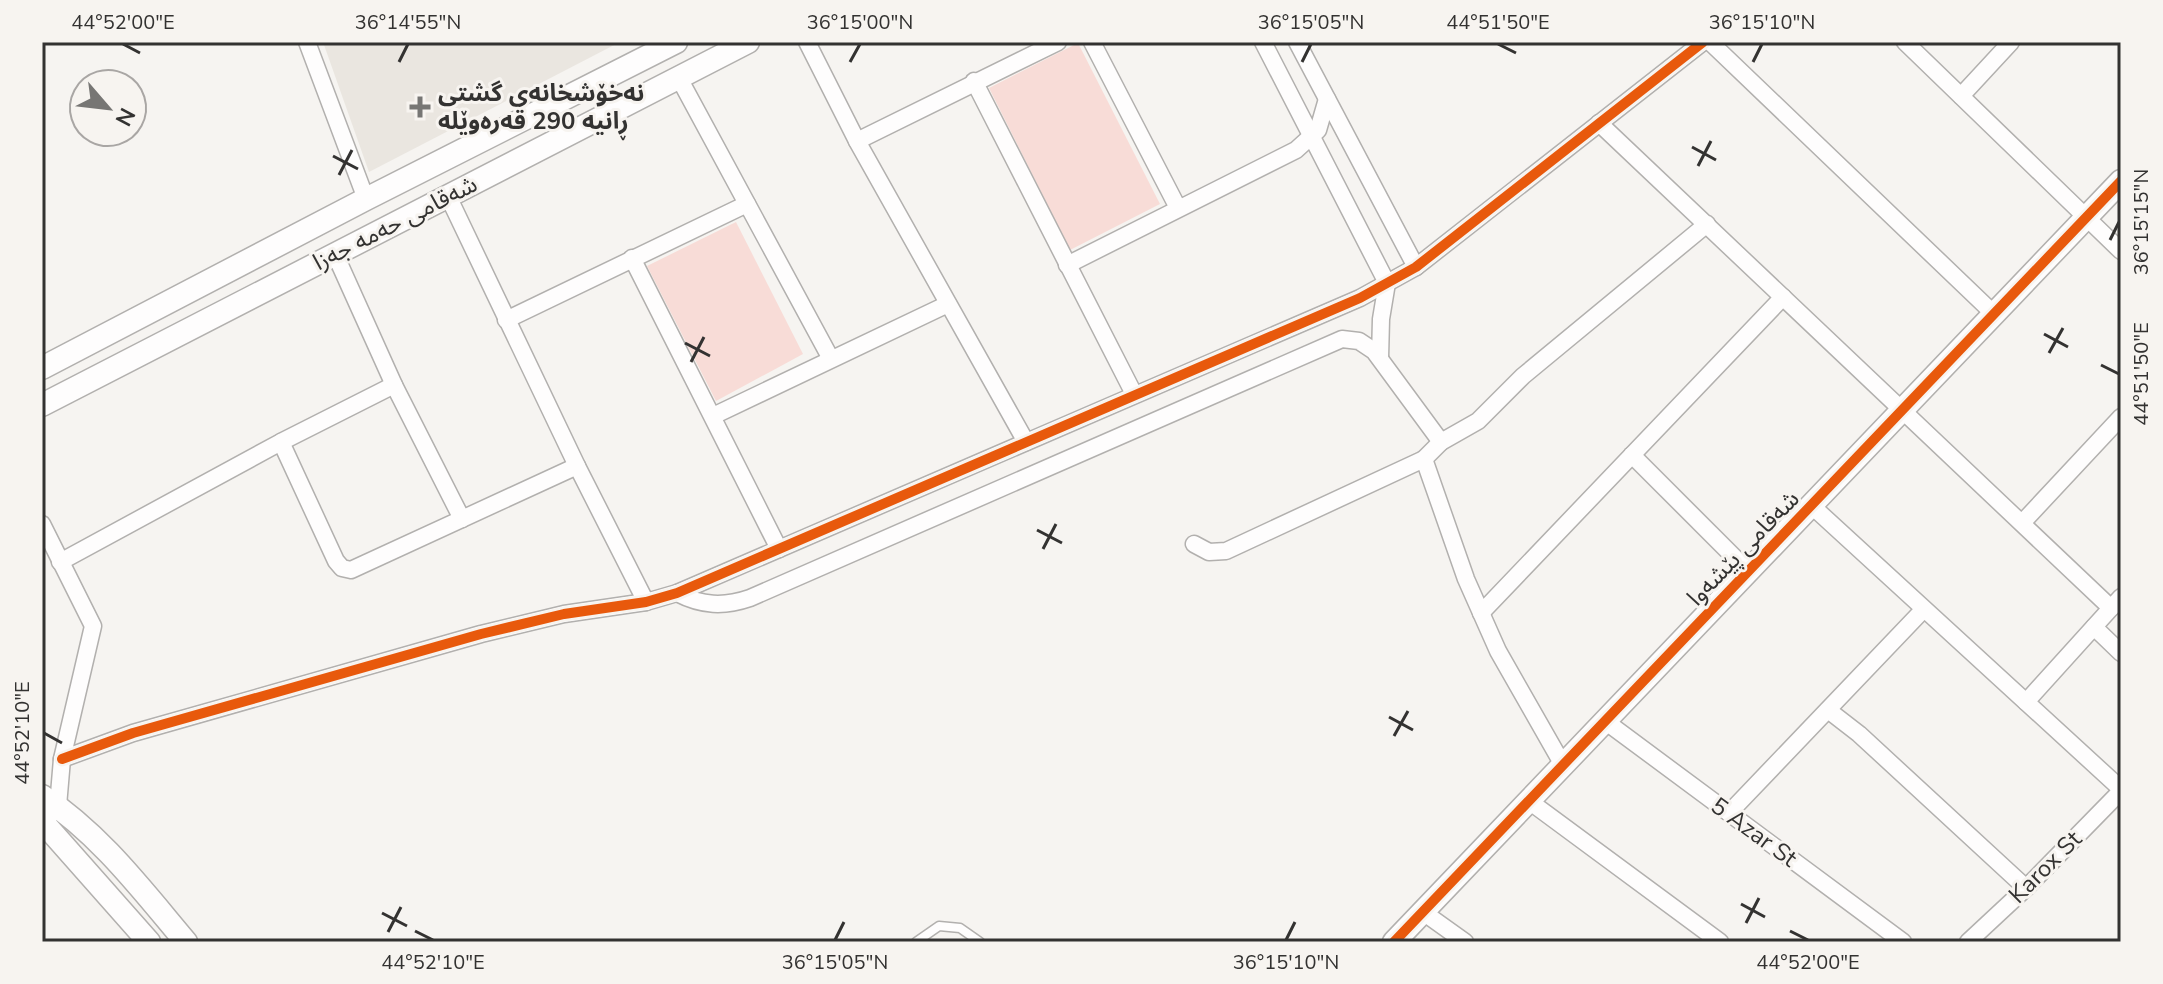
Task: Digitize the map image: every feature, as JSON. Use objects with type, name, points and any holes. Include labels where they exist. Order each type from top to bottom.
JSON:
[{"type":"street","points":[[307,42],[366,199]]},
{"type":"street","name":"شەقامی حەمە جەزا","points":[[42,368],[676,42]]},
{"type":"street","name":"شەقامی حەمە جەزا","points":[[42,405],[748,42]]},
{"type":"street","points":[[807,42],[857,141],[1026,442]]},
{"type":"street","points":[[857,141],[1058,42]]},
{"type":"street","points":[[1092,42],[1178,208]]},
{"type":"street","points":[[1263,42],[1387,283],[1381,319],[1380,358]]},
{"type":"street","points":[[1297,42],[1416,267]]},
{"type":"street","points":[[62,759],[133,733],[481,634],[564,614],[646,602],[677,593],[1360,298],[1416,267],[1703,42]]},
{"type":"street","points":[[1710,42],[1994,314]]},
{"type":"street","points":[[1905,42],[2121,251]]},
{"type":"street","points":[[1961,96],[2011,42]]},
{"type":"street","points":[[679,78],[831,359]]},
{"type":"street","points":[[974,81],[1134,394]]},
{"type":"street","points":[[1067,265],[1296,150],[1312,138],[1323,120],[1327,99]]},
{"type":"street","points":[[522,120],[537,150]]},
{"type":"street","points":[[1599,123],[1901,411],[2022,523],[2116,603],[2026,702]]},
{"type":"street","points":[[461,151],[475,182]]},
{"type":"street","name":"شەقامی پێشەوا","points":[[1394,942],[2121,181]]},
{"type":"street","points":[[448,196],[577,466],[646,602]]},
{"type":"street","points":[[506,320],[747,204]]},
{"type":"street","points":[[1194,544],[1209,552],[1226,551],[1424,459],[1441,442],[1478,421],[1523,376],[1707,224]]},
{"type":"street","points":[[335,254],[394,385],[462,519]]},
{"type":"street","points":[[632,258],[779,549]]},
{"type":"street","points":[[1481,613],[1783,297]]},
{"type":"street","points":[[713,416],[948,304]]},
{"type":"street","points":[[677,593],[695,602],[716,605],[750,598],[1334,340],[1359,341],[1367,345],[1380,358],[1441,442]]},
{"type":"street","points":[[60,562],[281,442],[394,385]]},
{"type":"street","points":[[2022,523],[2115,435],[2121,417]]},
{"type":"street","points":[[281,442],[336,561],[346,570],[356,569],[577,466]]},
{"type":"street","points":[[1632,455],[1748,571]]},
{"type":"street","points":[[1424,459],[1466,579],[1498,651],[1563,765]]},
{"type":"street","points":[[1811,505],[2121,790]]},
{"type":"street","points":[[42,524],[93,626],[46,816]]},
{"type":"street","points":[[1729,813],[1923,610]]},
{"type":"street","points":[[2094,627],[2121,653]]},
{"type":"street","points":[[1828,710],[1859,734],[2026,888]]},
{"type":"street","name":"5 Azar St","points":[[1605,721],[1903,942]]},
{"type":"street","name":"Karox St","points":[[1968,942],[2026,888],[2121,790]]},
{"type":"street","points":[[1529,801],[1720,942]]},
{"type":"street","points":[[46,816],[149,942]]},
{"type":"street","points":[[46,816],[104,847],[186,942]]},
{"type":"street","points":[[1423,912],[1465,942]]},
{"type":"lane","points":[[916,942],[939,926],[960,928],[980,942]]},
{"type":"shaded area","name":"نەخۆشخانەی گشتی ڕانیە 290 قەرەوێلە","points":[[323,42],[620,42],[369,172]]},
{"type":"shaded area","points":[[1078,43],[1160,204],[1070,250],[989,88]]},
{"type":"shaded area","points":[[736,222],[803,354],[716,401],[647,266]]},
{"type":"cycle path","points":[[62,759],[133,733],[481,634],[564,614],[646,602],[677,593],[1360,298],[1416,267],[1703,42]]},
{"type":"cycle path","points":[[1394,942],[2121,181]]},
{"type":"place","name":"نەخۆشخانەی گشتی ڕانیە 290 قەرەوێلە","points":[[420,107]]}]
